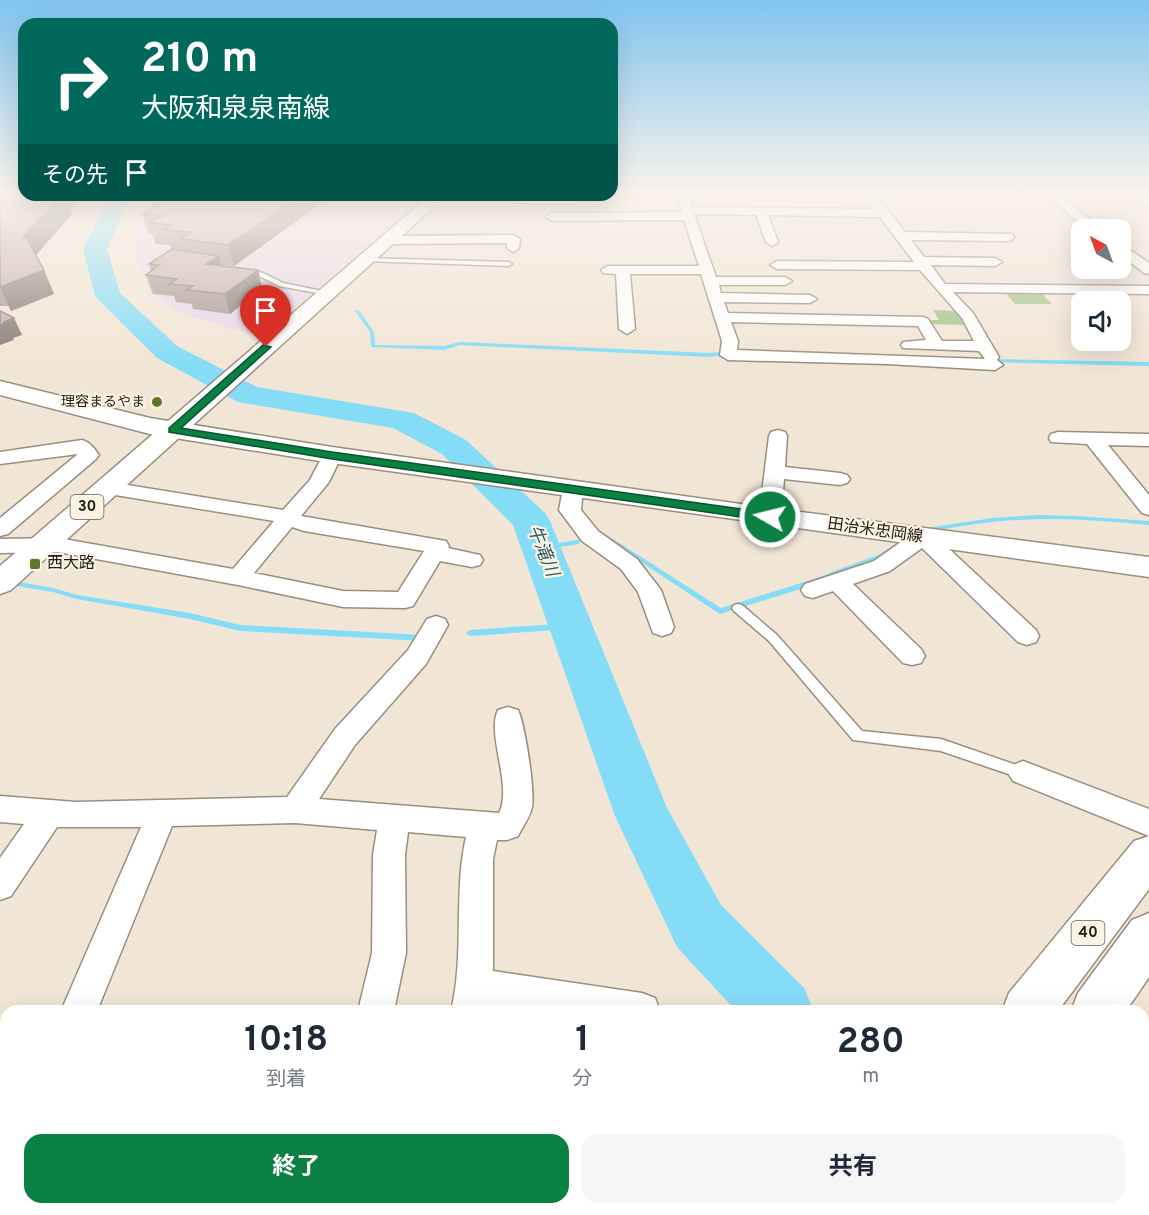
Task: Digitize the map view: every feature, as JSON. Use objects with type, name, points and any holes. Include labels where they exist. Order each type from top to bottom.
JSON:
[{"type":"main road","name":"30","points":[[0,583],[376,251]]},
{"type":"main road","name":"田治米忠岡線","points":[[0,388],[173,430],[332,455],[770,517],[1149,567]]},
{"type":"main road","name":"40","points":[[1032,1005],[1149,855]]},
{"type":"main road","points":[[1100,1005],[1149,936]]},
{"type":"street","points":[[699,251],[716,297],[729,349]]},
{"type":"street","points":[[911,251],[968,316],[993,362]]},
{"type":"street","points":[[984,251],[1021,289]]},
{"type":"street","points":[[1143,260],[1149,270]]},
{"type":"street","points":[[777,265],[803,268],[866,268],[994,262]]},
{"type":"street","points":[[610,320],[627,324],[625,292],[616,270],[785,281]]},
{"type":"street","points":[[941,288],[1149,290]]},
{"type":"street","points":[[609,292],[625,292]]},
{"type":"street","points":[[716,297],[810,299]]},
{"type":"street","points":[[722,317],[923,322],[936,345]]},
{"type":"street","points":[[829,320],[834,335]]},
{"type":"street","points":[[729,349],[936,345],[993,362]]},
{"type":"street","points":[[729,349],[874,361],[993,362]]},
{"type":"street","points":[[770,517],[778,436]]},
{"type":"street","points":[[1058,438],[1149,440]]},
{"type":"street","points":[[1093,439],[1149,509]]},
{"type":"street","points":[[0,458],[82,446],[89,455],[0,529]]},
{"type":"street","points":[[238,577],[319,482],[332,455]]},
{"type":"street","points":[[774,472],[840,479]]},
{"type":"street","points":[[1127,482],[1149,483]]},
{"type":"street","points":[[0,546],[58,545],[238,577],[343,599],[405,600],[438,546],[109,488]]},
{"type":"street","points":[[573,489],[570,510],[590,536],[629,564],[649,590],[662,627]]},
{"type":"street","points":[[813,590],[882,566],[924,537],[1027,636]]},
{"type":"street","points":[[434,554],[472,560]]},
{"type":"street","points":[[837,582],[912,656]]},
{"type":"street","points":[[295,810],[345,737],[417,657],[436,625]]},
{"type":"street","points":[[0,809],[76,815],[295,810],[507,827],[517,807],[515,766],[508,718]]},
{"type":"street","points":[[1023,773],[1149,823]]},
{"type":"street","points":[[0,885],[49,813]]},
{"type":"street","points":[[82,1005],[162,813]]},
{"type":"street","points":[[377,1005],[389,953],[389,855],[394,818]]},
{"type":"street","points":[[484,825],[477,859],[472,998],[564,1005]]},
{"type":"lane","points":[[365,260],[509,264]]},
{"type":"lane","points":[[239,271],[261,274],[282,285],[328,292]]},
{"type":"lane","points":[[738,608],[772,638],[858,736],[941,745],[1023,773]]},
{"type":"shaded area","points":[[136,251],[362,251],[260,337],[179,312],[151,293],[137,261]]},
{"type":"green space","points":[[1004,291],[1039,291],[1052,304],[1015,304]]},
{"type":"green space","points":[[933,310],[957,311],[966,325],[930,324],[928,320],[939,320]]},
{"type":"building","points":[[0,251],[33,251],[44,270],[0,287]]},
{"type":"building","points":[[169,251],[183,251],[219,256],[206,264],[258,270],[225,294],[187,290],[193,286],[169,284],[177,279],[146,275],[159,265],[149,264]]},
{"type":"building","points":[[0,311],[14,318],[0,325]]},
{"type":"waterway","name":"牛滝川","points":[[95,251],[108,296],[167,352],[249,395],[402,420],[454,447],[531,521],[643,816],[699,926],[775,1005]]},
{"type":"waterway","points":[[357,311],[372,332],[373,346],[444,348],[460,343],[709,355],[728,353]]},
{"type":"waterway","points":[[989,361],[1149,364]]},
{"type":"waterway","points":[[933,529],[993,520],[1039,517],[1149,523]]},
{"type":"waterway","points":[[602,534],[720,611],[826,578],[839,571],[880,557],[905,542]]},
{"type":"waterway","points":[[541,548],[577,542]]},
{"type":"waterway","points":[[14,583],[77,597],[190,616],[240,628],[423,638]]},
{"type":"waterway","points":[[470,633],[571,626]]},
{"type":"place","name":"理容まるやま","points":[[157,402]]},
{"type":"place","name":"西大路","points":[[35,564]]},
{"type":"route","points":[[266,347],[173,430],[400,465],[770,517]]}]
